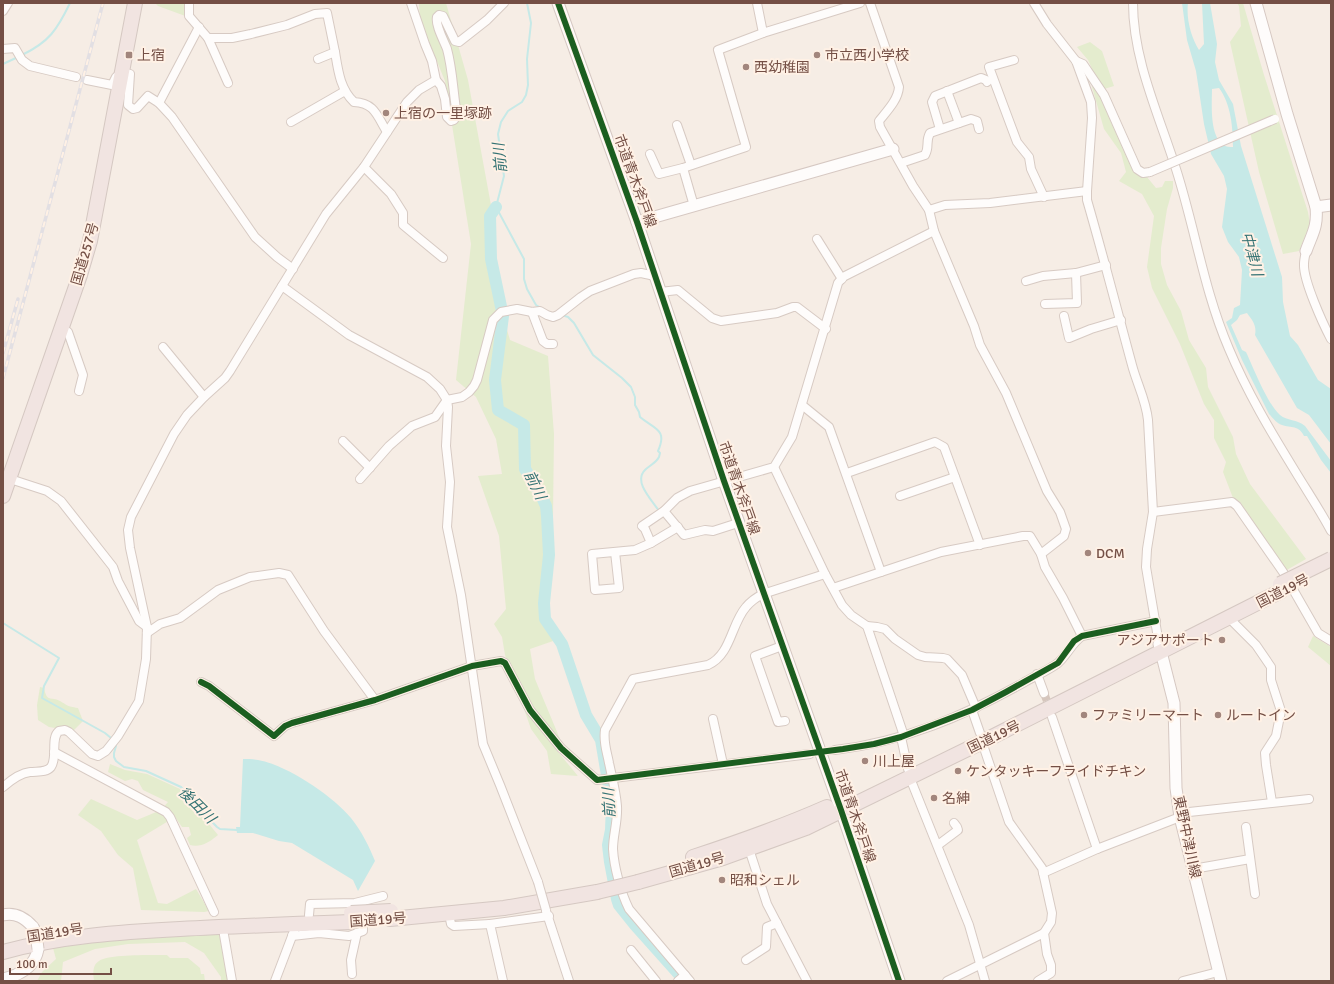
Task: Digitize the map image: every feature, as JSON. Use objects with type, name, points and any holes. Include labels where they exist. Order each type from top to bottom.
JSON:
[{"type":"highway","name":"国道257号","points":[[3,496],[6,478],[80,276],[94,228],[135,3]]},
{"type":"highway","name":"国道19号","points":[[1160,648],[1229,618],[1331,558]]},
{"type":"highway","name":"国道19号","points":[[637,878],[840,806],[909,774],[1281,588],[1331,567]]},
{"type":"highway","name":"国道19号","points":[[391,915],[449,914],[504,908],[696,866],[749,850],[806,828],[840,806]]},
{"type":"highway","name":"国道19号","points":[[3,952],[19,947],[71,937],[134,931],[294,930],[353,923],[391,915],[596,888]]},
{"type":"highway","name":"国道19号","points":[[3,942],[69,929],[124,924],[309,915],[353,923]]},
{"type":"street","points":[[3,11],[8,3]]},
{"type":"street","points":[[189,3],[189,16],[208,38],[228,83]]},
{"type":"street","points":[[411,3],[424,44],[432,61],[436,80],[441,86],[443,92],[447,117],[451,121],[454,120],[457,115],[451,63],[437,24],[436,17],[439,15],[443,16],[455,41],[459,42],[487,20],[504,3]]},
{"type":"street","name":"市道青木斧戸線","points":[[558,3],[637,222],[738,523],[840,806],[899,981]]},
{"type":"street","points":[[757,3],[763,33]]},
{"type":"street","points":[[650,154],[659,174],[687,167],[746,147],[718,50],[763,33],[860,3]]},
{"type":"street","points":[[870,3],[898,87],[898,93],[895,100],[880,121],[880,126],[913,186],[929,210],[934,231],[974,326],[980,345],[1006,393],[1047,491],[1060,512],[1066,529],[1064,536],[1041,554]]},
{"type":"street","points":[[1034,3],[1047,24],[1076,61],[1091,102],[1092,118],[1087,200],[1121,320],[1132,367],[1147,408],[1153,512],[1146,566],[1160,648]]},
{"type":"street","points":[[1133,3],[1139,56],[1177,171],[1220,326],[1242,379],[1270,430],[1331,531]]},
{"type":"street","points":[[1256,3],[1287,114],[1316,207],[1318,218],[1315,232],[1306,252],[1304,264],[1315,304],[1331,339]]},
{"type":"street","points":[[208,38],[232,38],[287,25],[315,14],[327,13],[342,84],[345,91],[354,102],[363,103],[373,108],[387,132]]},
{"type":"street","points":[[159,103],[199,27]]},
{"type":"street","points":[[3,49],[15,48],[22,60],[30,66],[76,77]]},
{"type":"street","points":[[318,59],[335,52]]},
{"type":"street","points":[[1014,60],[988,67],[1017,142],[1029,157],[1031,169],[1044,197]]},
{"type":"street","points":[[1076,61],[1084,64],[1104,95],[1137,169],[1143,173],[1150,172],[1287,114]]},
{"type":"street","points":[[87,80],[112,85],[116,77],[122,72],[130,74],[128,102],[130,108],[137,108],[148,96],[159,103],[172,117],[255,237],[292,269]]},
{"type":"street","points":[[940,129],[932,102],[935,96],[981,78],[987,82]]},
{"type":"street","points":[[3,787],[22,774],[48,770],[53,762],[55,736],[57,732],[62,730],[69,732],[92,754],[98,756],[106,751],[118,736],[139,701],[146,659],[147,630],[130,548],[128,530],[131,517],[174,434],[187,415],[204,396],[226,378],[326,214],[364,167],[407,102],[418,90],[436,80]]},
{"type":"street","points":[[291,122],[345,91]]},
{"type":"street","points":[[947,91],[959,123]]},
{"type":"street","points":[[901,163],[925,155],[928,150],[927,138],[930,133],[971,119],[977,121],[979,129]]},
{"type":"street","points":[[677,125],[694,206]]},
{"type":"street","points":[[637,222],[893,149]]},
{"type":"street","points":[[364,167],[391,194],[403,213],[403,225],[443,258]]},
{"type":"street","points":[[929,210],[945,205],[990,203],[1087,191]]},
{"type":"street","points":[[1316,207],[1331,205]]},
{"type":"street","points":[[650,543],[645,529],[642,526],[664,511],[677,498],[690,491],[774,466],[792,438],[826,329],[838,283],[842,279],[934,231]]},
{"type":"street","points":[[817,239],[842,279]]},
{"type":"street","points":[[1026,281],[1043,276],[1076,274],[1106,265]]},
{"type":"street","points":[[360,479],[389,446],[412,426],[435,417],[447,400],[462,397],[469,392],[477,380],[493,320],[501,312],[517,309],[532,312],[540,311],[547,315],[553,316],[558,315],[580,297],[634,274],[655,276]]},
{"type":"street","points":[[1045,304],[1077,303],[1076,274]]},
{"type":"street","points":[[282,286],[344,332],[427,377],[440,390],[447,400],[446,446],[450,482],[447,527],[461,595],[483,744],[538,882],[569,981]]},
{"type":"street","points":[[660,292],[678,290],[712,318],[721,321],[777,313],[797,307],[826,329]]},
{"type":"street","points":[[532,312],[544,341],[548,344],[552,344]]},
{"type":"street","points":[[1064,316],[1069,338],[1091,329],[1121,320]]},
{"type":"street","points":[[62,327],[68,332],[83,375],[79,391]]},
{"type":"street","points":[[163,347],[204,396]]},
{"type":"street","points":[[802,405],[829,427],[847,473],[881,572]]},
{"type":"street","points":[[343,441],[370,468]]},
{"type":"street","points":[[847,473],[935,442],[944,446],[980,545]]},
{"type":"street","points":[[774,466],[825,574],[844,609],[867,626],[885,629],[918,655],[943,658],[947,660],[962,676],[974,709],[981,738],[1009,822],[1042,868],[1052,913],[1051,922],[1044,933],[947,981]]},
{"type":"street","points":[[900,496],[955,477]]},
{"type":"street","points":[[6,478],[47,491],[61,501],[113,567],[118,581],[139,621],[147,630]]},
{"type":"street","points":[[1153,512],[1232,502],[1237,506],[1283,572],[1318,633],[1331,641]]},
{"type":"street","points":[[664,511],[684,535],[705,530],[713,531],[738,523]]},
{"type":"street","points":[[615,552],[619,588],[595,590],[592,554],[635,550],[678,527]]},
{"type":"street","points":[[833,588],[940,552],[1023,536],[1030,536],[1041,554],[1045,567],[1064,598],[1082,636]]},
{"type":"street","points":[[147,630],[180,618],[218,590],[250,577],[279,573],[288,576],[324,631],[375,700]]},
{"type":"street","points":[[678,981],[688,978],[629,909],[624,898],[614,858],[613,848],[617,806],[604,738],[605,730],[633,679],[708,665],[714,662],[722,654],[745,607],[754,599],[763,594],[825,574]]},
{"type":"street","points":[[1229,618],[1256,645],[1271,666],[1271,680],[1282,711],[1276,736],[1265,752],[1272,802]]},
{"type":"street","points":[[835,750],[874,744],[902,737],[974,709],[1058,663],[1074,641],[1082,636],[1156,621]]},
{"type":"street","points":[[867,626],[902,737],[909,774],[969,925],[986,981]]},
{"type":"street","points":[[782,646],[755,656],[778,722],[785,721]]},
{"type":"street","name":"東野中津川線","points":[[1160,648],[1174,703],[1176,788],[1180,815],[1219,976]]},
{"type":"street","points":[[201,682],[209,686],[274,736],[285,726],[292,723],[375,700],[472,666],[501,661],[505,664],[530,710],[561,748],[597,780],[810,754]]},
{"type":"street","points":[[1037,674],[1044,694]]},
{"type":"street","points":[[1052,717],[1097,849]]},
{"type":"street","points":[[713,719],[723,764]]},
{"type":"street","points":[[54,752],[166,812],[170,817],[214,912]]},
{"type":"street","points":[[1043,873],[1180,815],[1272,802],[1310,799]]},
{"type":"street","points":[[938,845],[958,830],[954,822]]},
{"type":"street","points":[[1246,827],[1255,894]]},
{"type":"street","points":[[749,850],[767,904],[807,981]]},
{"type":"street","points":[[1193,869],[1250,860]]},
{"type":"street","points":[[309,915],[310,904],[362,902],[384,896]]},
{"type":"street","points":[[353,923],[362,931],[362,902]]},
{"type":"street","points":[[449,914],[451,924],[454,926],[490,924],[547,913]]},
{"type":"street","points":[[3,915],[14,914],[22,917],[34,927],[38,949],[35,959],[24,971],[3,979]]},
{"type":"street","points":[[352,974],[351,960],[353,923]]},
{"type":"street","points":[[746,960],[766,947],[767,927],[777,923]]},
{"type":"street","points":[[490,924],[503,981]]},
{"type":"street","points":[[275,981],[294,930]]},
{"type":"street","points":[[1038,981],[1049,976],[1051,973],[1051,965],[1047,954],[1044,933]]},
{"type":"street","points":[[224,935],[232,981]]},
{"type":"street","points":[[631,950],[656,981]]},
{"type":"street","points":[[1183,981],[1219,976]]},
{"type":"green space","points":[[155,3],[188,3],[188,17],[158,6]]},
{"type":"green space","points":[[419,3],[446,3],[468,80],[495,227],[492,279],[510,340],[548,356],[554,434],[553,517],[541,621],[556,640],[530,649],[535,679],[560,739],[553,746],[578,776],[551,774],[547,751],[531,729],[505,655],[502,637],[494,624],[506,609],[499,536],[478,476],[502,474],[496,439],[476,397],[456,380],[471,244],[445,81],[420,20]]},
{"type":"green space","points":[[1237,3],[1243,3],[1264,75],[1308,212],[1310,224],[1299,251],[1283,254],[1259,172],[1230,42],[1241,26],[1239,6]]},
{"type":"green space","points":[[1090,42],[1102,51],[1114,86],[1104,89],[1136,171],[1140,176],[1147,177],[1156,188],[1162,187],[1165,181],[1173,181],[1173,188],[1167,209],[1161,248],[1161,264],[1167,285],[1181,311],[1189,340],[1206,368],[1208,387],[1233,437],[1236,454],[1250,484],[1306,559],[1285,571],[1240,502],[1233,498],[1223,472],[1226,462],[1214,438],[1214,420],[1204,404],[1180,344],[1152,288],[1147,267],[1154,216],[1142,194],[1119,181],[1126,172],[1121,153],[1104,129],[1092,87],[1097,80],[1088,60],[1077,47]]},
{"type":"green space","points":[[1313,636],[1331,647],[1331,666],[1308,647]]},
{"type":"green space","points":[[40,687],[44,688],[46,696],[69,706],[78,708],[83,721],[73,731],[63,727],[49,727],[38,720],[37,705]]},
{"type":"green space","points":[[110,764],[125,770],[147,774],[180,789],[218,835],[205,844],[197,846],[190,845],[187,838],[191,835],[189,827],[182,827],[175,817],[137,840],[158,903],[167,904],[196,889],[209,911],[141,910],[133,868],[118,855],[101,831],[78,815],[91,799],[137,820],[161,810],[168,802],[143,790],[138,781],[132,779],[125,781],[108,772]]},
{"type":"green space","points":[[219,934],[229,981],[221,981],[221,977],[204,953],[185,942],[128,944],[95,949],[63,962],[61,981],[37,981],[42,972],[56,959],[53,948],[124,939]]},
{"type":"green space","points":[[131,955],[167,955],[170,958],[188,958],[200,968],[201,974],[204,974],[205,981],[94,981],[94,967],[99,961],[104,959]]},
{"type":"water","name":"中津川","points":[[1182,3],[1188,3],[1190,28],[1199,50],[1204,44],[1202,3],[1210,3],[1217,44],[1215,62],[1219,80],[1233,104],[1241,146],[1282,277],[1283,302],[1290,336],[1298,345],[1318,380],[1331,389],[1331,444],[1309,415],[1297,408],[1255,335],[1255,325],[1247,313],[1240,315],[1231,325],[1242,350],[1246,352],[1261,385],[1275,410],[1283,417],[1299,422],[1305,426],[1331,461],[1331,473],[1321,460],[1307,436],[1304,436],[1297,428],[1280,424],[1269,414],[1242,360],[1226,322],[1232,318],[1234,308],[1240,305],[1242,270],[1239,257],[1228,242],[1222,227],[1227,189],[1224,176],[1211,154],[1204,124],[1196,71],[1187,40]],"holes":[[[1219,88],[1229,109],[1233,147],[1228,147],[1219,141],[1212,119],[1212,89]]]},
{"type":"water","points":[[243,759],[270,763],[295,775],[333,800],[351,818],[365,839],[375,861],[358,891],[353,880],[292,843],[279,841],[253,833],[237,833],[236,827],[240,827]]},
{"type":"waterway","name":"後田川","points":[[22,55],[46,40],[61,21],[70,3]]},
{"type":"waterway","name":"前川","points":[[527,3],[531,23],[527,59],[528,85],[526,95],[522,102],[508,111],[501,122],[498,134],[504,176],[496,207],[524,259],[524,279],[527,289],[536,305],[541,308]]},
{"type":"waterway","name":"後田川","points":[[3,64],[18,57]]},
{"type":"waterway","name":"前川","points":[[496,207],[490,216],[491,259],[503,316],[495,380],[498,410],[524,425],[525,469],[546,506],[549,555],[544,603],[545,619],[562,644],[586,715],[601,740],[612,805],[611,830],[608,845],[619,905],[685,981]]},
{"type":"waterway","points":[[562,315],[568,317],[574,323],[593,355],[631,387],[635,397],[635,405],[640,417],[658,430],[660,434],[661,444],[658,451],[660,453],[659,457],[645,470],[641,480],[645,491],[659,511]]},
{"type":"waterway","name":"後田川","points":[[3,623],[59,658],[44,686],[42,698],[105,733],[111,738]]},
{"type":"waterway","name":"後田川","points":[[116,746],[114,757],[116,761],[124,767],[146,771],[181,787],[217,827],[220,829],[237,830]]},
{"type":"tunnel","points":[[1044,693],[1051,712]]},
{"type":"tunnel","points":[[816,753],[835,750]]},
{"type":"railway","points":[[3,378],[103,3]]},
{"type":"railway","points":[[3,353],[18,299]]},
{"type":"cycle path","points":[[558,3],[637,222],[724,481],[841,810],[899,981]]},
{"type":"cycle path","points":[[201,682],[209,686],[274,736],[285,726],[292,723],[375,700],[472,666],[501,661],[505,663],[530,710],[561,748],[597,780],[843,749],[874,744],[901,737],[972,710],[1058,663],[1074,641],[1082,636],[1156,621]]},
{"type":"place","name":"上宿","points":[[129,55]]},
{"type":"place","name":"市立西小学校","points":[[817,55]]},
{"type":"place","name":"西幼稚園","points":[[746,67]]},
{"type":"place","name":"上宿の一里塚跡","points":[[386,113]]},
{"type":"place","name":"DCM","points":[[1088,553]]},
{"type":"place","name":"アジアサポート","points":[[1222,640]]},
{"type":"place","name":"ファミリーマート","points":[[1084,715]]},
{"type":"place","name":"ルートイン","points":[[1218,715]]},
{"type":"place","name":"川上屋","points":[[865,761]]},
{"type":"place","name":"ケンタッキーフライドチキン","points":[[958,771]]},
{"type":"place","name":"名紳","points":[[934,798]]},
{"type":"place","name":"昭和シェル","points":[[722,880]]}]
